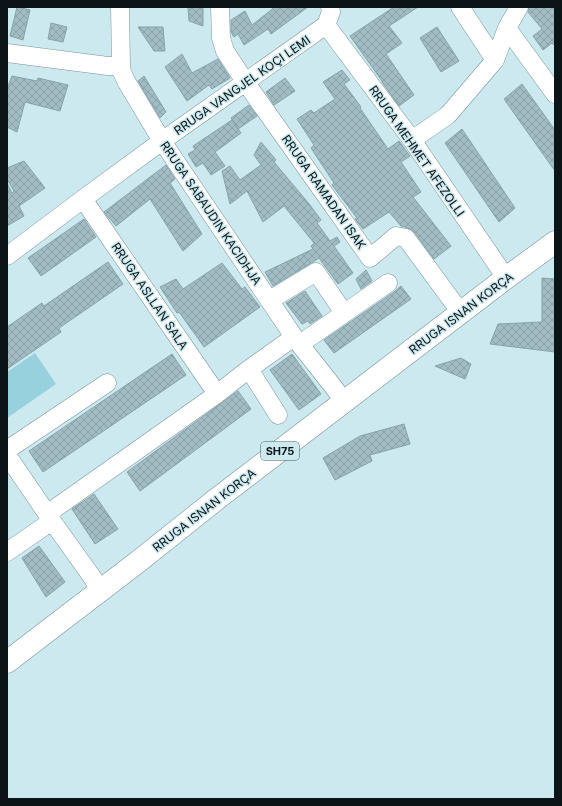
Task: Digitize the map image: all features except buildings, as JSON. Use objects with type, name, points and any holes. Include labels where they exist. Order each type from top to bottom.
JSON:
[{"type":"main road","name":"RRUGA ISNAN KORÇA","points":[[7,662],[139,561],[218,498],[555,242]]},
{"type":"street","name":"RRUGA SABAUDIN KACIDHJA","points":[[120,7],[121,66],[123,76],[162,141],[297,340],[344,402]]},
{"type":"street","name":"RRUGA RAMADAN ISAK","points":[[220,7],[221,38],[225,51],[370,258],[396,236],[406,238],[461,313]]},
{"type":"street","points":[[326,25],[331,12],[330,7]]},
{"type":"street","points":[[460,7],[495,60]]},
{"type":"street","points":[[412,140],[448,115],[495,60],[507,28],[519,7]]},
{"type":"street","name":"RRUGA VANGJEL KOÇI LEMI","points":[[7,256],[162,141],[326,25]]},
{"type":"street","name":"RRUGA MEHMET AFEZOLLI","points":[[326,25],[412,140],[506,278]]},
{"type":"street","points":[[507,28],[555,94]]},
{"type":"street","points":[[7,53],[108,66],[121,66]]},
{"type":"street","name":"RRUGA ASLLAN SALA","points":[[83,199],[217,394]]},
{"type":"street","points":[[270,300],[316,272],[344,313]]},
{"type":"street","points":[[7,552],[49,517],[249,369],[344,313],[388,283]]},
{"type":"street","points":[[249,369],[278,415]]},
{"type":"street","points":[[100,590],[8,457],[107,383]]},
{"type":"shaded area","points":[[35,353],[56,384],[7,418],[7,372]]}]
